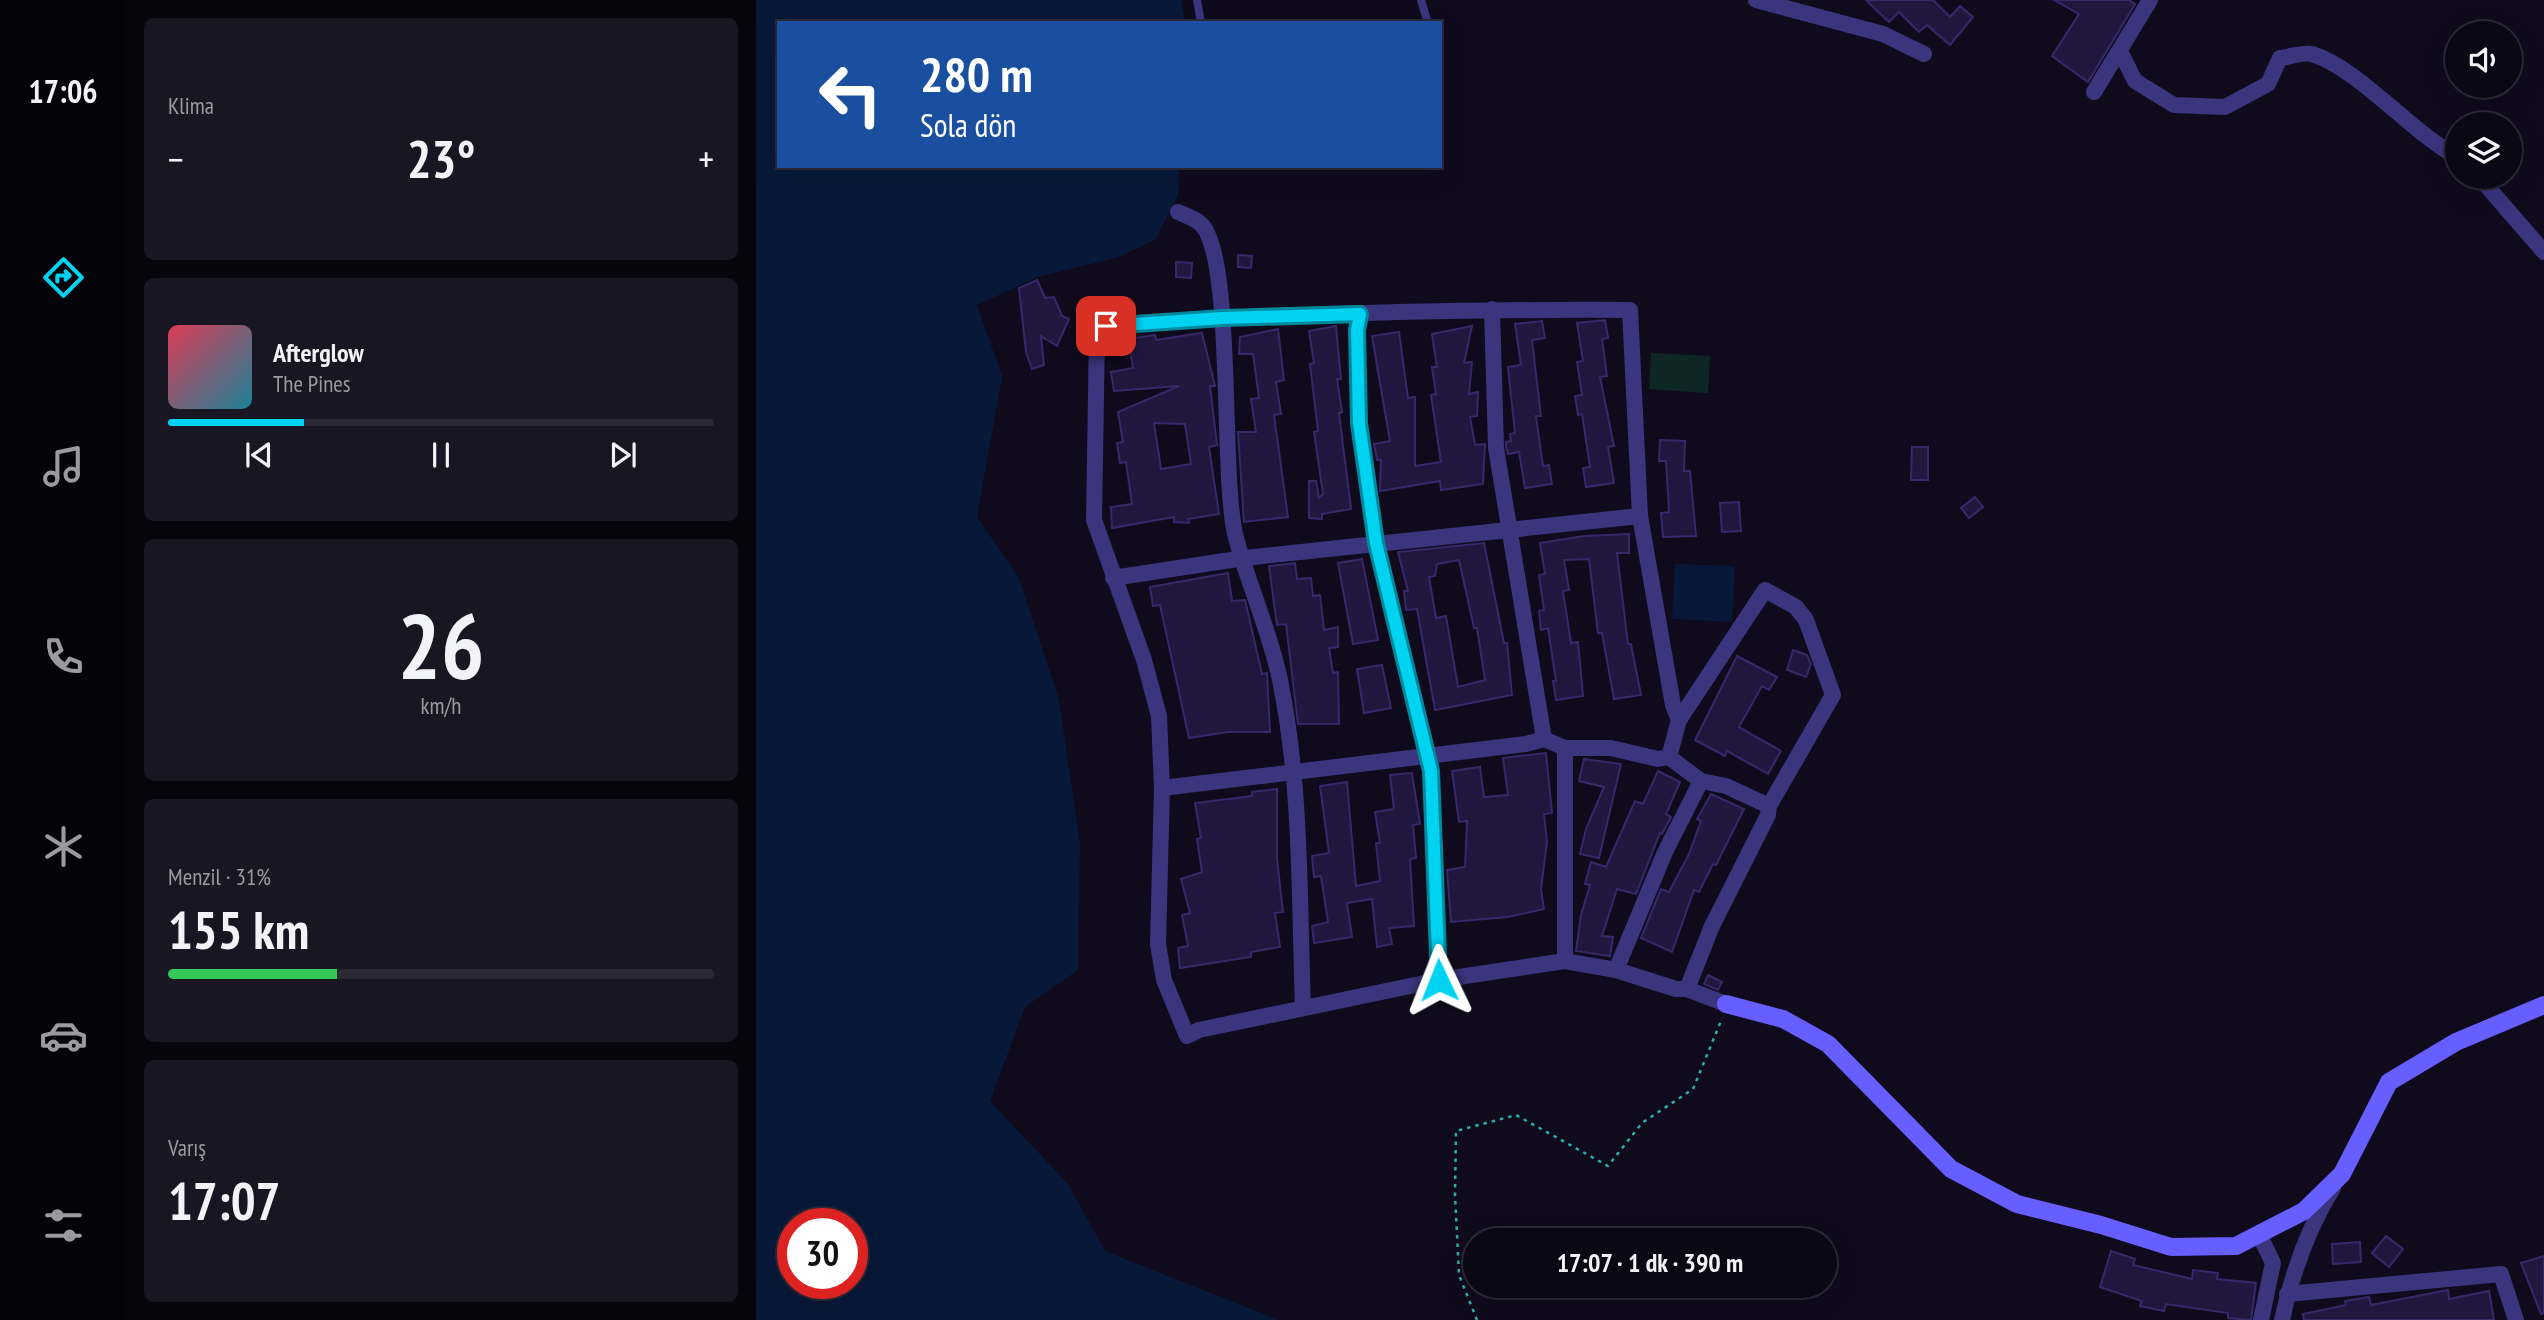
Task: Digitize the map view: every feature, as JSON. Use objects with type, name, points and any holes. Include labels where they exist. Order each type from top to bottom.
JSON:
[{"type":"main road","points":[[1726,1004],[1783,1019],[1828,1044],[1951,1170],[2017,1204],[2101,1225],[2171,1247],[2236,1247],[2304,1211],[2342,1174],[2389,1082],[2456,1042],[2544,1005]]},
{"type":"street","points":[[1756,0],[1883,34],[1924,54]]},
{"type":"street","points":[[2094,92],[2150,0]]},
{"type":"street","points":[[2120,51],[2135,81],[2174,105],[2225,107],[2268,84],[2280,58],[2309,53],[2340,68],[2445,150]]},
{"type":"street","points":[[2489,189],[2544,252]]},
{"type":"street","points":[[1178,212],[1202,225],[1214,253],[1223,318],[1229,474],[1236,538],[1280,679],[1295,772],[1303,1008]]},
{"type":"street","points":[[1493,309],[1496,449],[1507,529],[1544,739]]},
{"type":"street","points":[[1679,720],[1672,705],[1640,516],[1630,310],[1493,309],[1223,318],[1106,326],[1097,332],[1094,520],[1144,660],[1159,716],[1162,788],[1158,944],[1164,980],[1187,1036],[1199,1030],[1439,980],[1565,961],[1616,970],[1676,989],[1687,989],[1726,1004]]},
{"type":"street","points":[[1360,314],[1357,330],[1359,423],[1376,543],[1431,771],[1439,980]]},
{"type":"street","points":[[1113,578],[1244,558],[1640,516]]},
{"type":"street","points":[[1669,757],[1679,720],[1765,590],[1796,607],[1806,620],[1833,695],[1769,806],[1768,815],[1712,926],[1687,989]]},
{"type":"street","points":[[1162,788],[1426,757],[1526,744],[1544,739],[1565,748],[1611,748],[1658,760],[1669,757]]},
{"type":"street","points":[[1565,748],[1565,961]]},
{"type":"street","points":[[1669,757],[1701,781],[1726,786],[1769,806]]},
{"type":"street","points":[[1616,970],[1665,852],[1701,781]]},
{"type":"street","points":[[2282,1320],[2287,1294],[2315,1217],[2342,1174]]},
{"type":"street","points":[[2259,1234],[2273,1263],[2260,1320]]},
{"type":"street","points":[[2287,1294],[2501,1274],[2516,1320]]},
{"type":"lane","points":[[1197,0],[1201,21]]},
{"type":"lane","points":[[1421,0],[1426,21]]},
{"type":"path","points":[[1477,1320],[1459,1275],[1455,1195],[1457,1131],[1516,1115],[1608,1166],[1642,1123],[1693,1089],[1726,1004]]},
{"type":"green space","points":[[1651,353],[1710,356],[1708,393],[1649,389]]},
{"type":"water","points":[[756,0],[1181,0],[1185,21],[777,21],[777,168],[1180,168],[1178,195],[1155,240],[1119,257],[1038,277],[977,305],[1002,376],[977,517],[1019,578],[1059,700],[1080,843],[1078,970],[1025,1007],[990,1101],[1068,1184],[1105,1251],[1278,1320],[756,1320]]},
{"type":"water","points":[[1675,564],[1735,566],[1732,622],[1672,619]]},
{"type":"building","points":[[1866,0],[1933,0],[1950,17],[1960,6],[1973,17],[1950,45],[1927,25],[1919,32],[1899,12],[1889,22]]},
{"type":"building","points":[[2054,0],[2129,0],[2135,4],[2088,82],[2052,56],[2079,14]]},
{"type":"building","points":[[1238,255],[1252,256],[1251,268],[1238,267]]},
{"type":"building","points":[[1176,262],[1192,263],[1191,278],[1176,277]]},
{"type":"building","points":[[1037,280],[1045,298],[1054,297],[1062,316],[1069,319],[1057,346],[1041,336],[1044,365],[1032,369],[1026,352],[1019,288]]},
{"type":"building","points":[[1605,320],[1608,338],[1602,339],[1607,376],[1600,377],[1614,446],[1608,447],[1614,483],[1586,487],[1583,468],[1590,467],[1582,414],[1578,415],[1575,396],[1582,395],[1577,362],[1583,361],[1577,323]]},
{"type":"building","points":[[1542,321],[1545,338],[1532,340],[1541,416],[1536,416],[1543,466],[1549,465],[1552,484],[1525,488],[1519,452],[1508,454],[1506,447],[1506,442],[1511,441],[1510,434],[1515,433],[1508,367],[1521,365],[1515,324]]},
{"type":"building","points":[[1336,326],[1341,379],[1337,379],[1342,412],[1339,413],[1351,509],[1322,514],[1322,519],[1309,518],[1309,481],[1316,481],[1319,498],[1323,494],[1314,432],[1318,431],[1310,364],[1314,363],[1309,331]]},
{"type":"building","points":[[1472,326],[1464,363],[1472,362],[1469,394],[1478,392],[1477,416],[1470,417],[1475,445],[1485,444],[1483,484],[1441,490],[1440,481],[1380,491],[1381,460],[1377,460],[1374,444],[1390,441],[1372,336],[1399,332],[1408,398],[1415,397],[1415,466],[1441,462],[1431,395],[1436,394],[1432,367],[1437,367],[1432,334]]},
{"type":"building","points":[[1278,329],[1284,380],[1276,382],[1281,414],[1274,415],[1288,517],[1244,522],[1238,432],[1256,432],[1251,399],[1259,398],[1253,354],[1239,354],[1240,337]]},
{"type":"building","points":[[1202,333],[1215,386],[1210,386],[1217,445],[1209,447],[1219,514],[1188,519],[1189,523],[1174,522],[1174,517],[1112,528],[1111,507],[1132,504],[1126,462],[1120,463],[1117,443],[1123,442],[1118,412],[1179,386],[1114,391],[1111,372],[1133,368],[1128,339],[1155,335],[1156,340]],"holes":[[[1154,423],[1185,424],[1191,464],[1161,469]]]},
{"type":"building","points":[[1660,440],[1685,441],[1684,471],[1690,471],[1696,536],[1663,537],[1661,513],[1669,512],[1666,461],[1659,461]]},
{"type":"building","points":[[1912,447],[1928,447],[1928,480],[1911,480]]},
{"type":"building","points":[[1975,497],[1983,507],[1969,518],[1961,508]]},
{"type":"building","points":[[1739,502],[1741,531],[1722,532],[1720,503]]},
{"type":"building","points":[[1629,534],[1629,553],[1617,553],[1628,644],[1631,644],[1641,695],[1614,699],[1602,633],[1598,633],[1589,559],[1564,560],[1569,590],[1563,591],[1571,643],[1578,642],[1583,696],[1556,700],[1548,628],[1541,630],[1539,611],[1544,610],[1539,575],[1545,574],[1540,543],[1584,536]]},
{"type":"building","points":[[1484,543],[1504,643],[1507,643],[1512,695],[1435,710],[1417,609],[1406,610],[1404,591],[1408,591],[1398,552]],"holes":[[[1459,560],[1474,628],[1477,628],[1485,680],[1458,687],[1446,616],[1436,618],[1429,577],[1435,576],[1437,564]]]},
{"type":"building","points":[[1362,559],[1378,640],[1353,644],[1338,563]]},
{"type":"building","points":[[1295,563],[1297,579],[1311,578],[1313,596],[1320,595],[1324,630],[1338,627],[1338,647],[1329,648],[1333,673],[1338,672],[1339,724],[1298,724],[1286,624],[1277,625],[1269,566]]},
{"type":"building","points":[[1228,573],[1232,601],[1245,600],[1262,674],[1267,673],[1270,732],[1228,732],[1189,738],[1160,605],[1153,606],[1150,587]]},
{"type":"building","points":[[1793,650],[1807,655],[1811,664],[1806,677],[1787,670]]},
{"type":"building","points":[[1737,656],[1777,677],[1769,690],[1762,686],[1739,727],[1781,751],[1768,774],[1727,751],[1725,756],[1695,740]]},
{"type":"building","points":[[1382,665],[1391,708],[1364,713],[1357,669]]},
{"type":"building","points":[[1546,753],[1552,813],[1544,814],[1547,842],[1541,889],[1544,909],[1508,917],[1451,922],[1447,870],[1465,867],[1467,821],[1459,822],[1452,771],[1480,767],[1484,797],[1508,795],[1503,758]]},
{"type":"building","points":[[1584,759],[1621,764],[1599,858],[1580,854],[1586,829],[1604,787],[1579,781]]},
{"type":"building","points":[[1658,771],[1680,782],[1666,814],[1671,817],[1662,834],[1660,833],[1636,894],[1617,889],[1602,936],[1613,937],[1610,956],[1576,951],[1581,915],[1590,885],[1585,884],[1591,862],[1606,867],[1635,801],[1643,804]]},
{"type":"building","points":[[1412,773],[1420,824],[1413,825],[1416,858],[1410,859],[1414,926],[1389,928],[1392,944],[1377,947],[1372,899],[1347,903],[1352,937],[1314,943],[1312,926],[1328,922],[1321,876],[1314,877],[1312,856],[1329,853],[1320,786],[1347,782],[1356,886],[1380,881],[1376,843],[1380,843],[1375,812],[1394,809],[1390,775]]},
{"type":"building","points":[[1277,789],[1277,859],[1283,912],[1275,913],[1280,947],[1251,952],[1251,957],[1180,968],[1178,948],[1188,946],[1182,915],[1190,913],[1181,879],[1202,872],[1197,839],[1201,838],[1195,803],[1252,796],[1252,792]]},
{"type":"building","points":[[1711,794],[1744,809],[1716,865],[1713,864],[1699,892],[1694,890],[1672,952],[1641,938],[1661,889],[1669,892],[1689,854],[1701,821],[1697,819]]},
{"type":"building","points":[[1708,975],[1722,982],[1718,990],[1704,984]]},
{"type":"building","points":[[2386,1236],[2403,1249],[2389,1267],[2372,1253]]},
{"type":"building","points":[[2360,1242],[2361,1262],[2333,1264],[2332,1244]]},
{"type":"building","points":[[2111,1251],[2135,1259],[2133,1265],[2192,1279],[2193,1270],[2218,1273],[2217,1279],[2256,1283],[2251,1320],[2228,1318],[2228,1313],[2166,1304],[2164,1311],[2140,1306],[2142,1301],[2100,1287]]},
{"type":"building","points":[[2544,1256],[2544,1313],[2541,1314],[2521,1263]]},
{"type":"building","points":[[2448,1290],[2449,1299],[2489,1291],[2494,1320],[2304,1320],[2303,1314],[2346,1305],[2345,1301],[2369,1297],[2371,1305]]},
{"type":"route","points":[[1106,326],[1223,318],[1360,314],[1357,330],[1359,423],[1376,543],[1431,771],[1439,980]]}]
